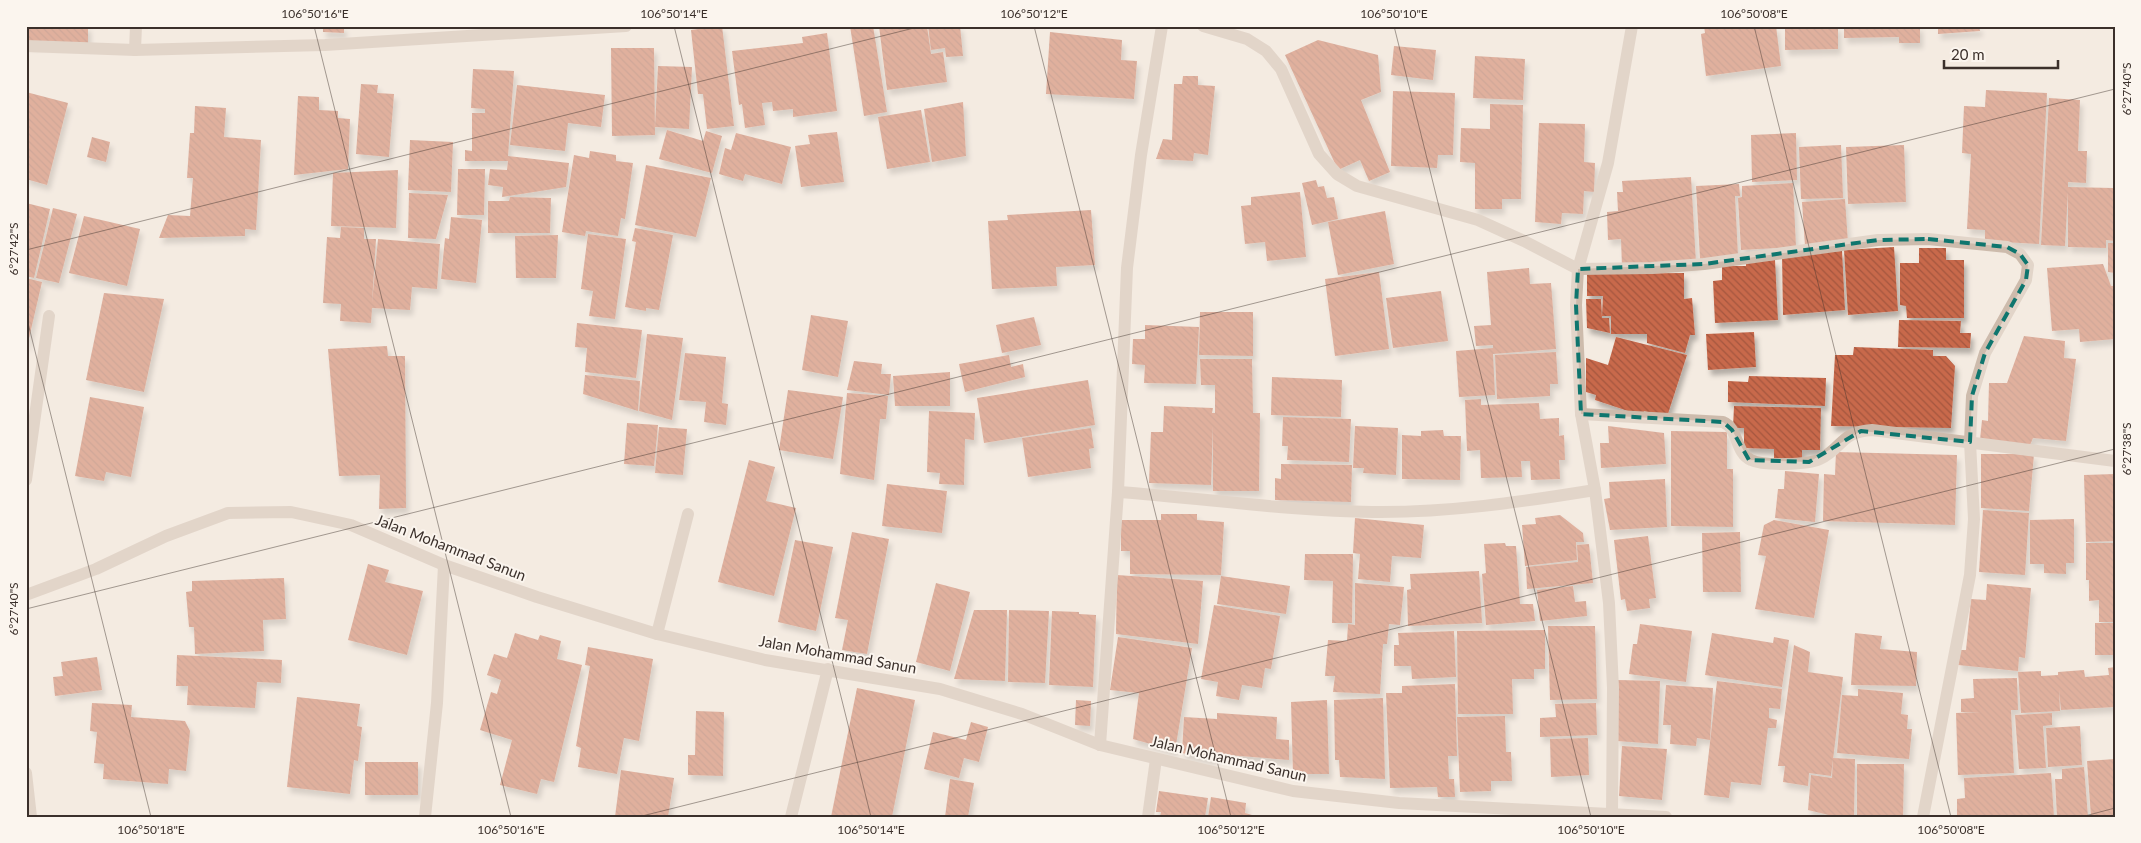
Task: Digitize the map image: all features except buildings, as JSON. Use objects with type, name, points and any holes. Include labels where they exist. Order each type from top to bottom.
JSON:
[{"type":"street","points":[[136,26],[136,50]]},
{"type":"street","points":[[26,46],[136,50],[325,45],[440,32],[626,26]]},
{"type":"street","points":[[1100,745],[1118,492],[1127,268],[1141,156],[1162,26]]},
{"type":"street","points":[[1203,26],[1247,39],[1266,51],[1281,69],[1319,154],[1337,174],[1357,186],[1478,220],[1578,268],[1652,268],[1704,264],[1878,240],[1928,239],[2007,247],[2020,254],[2028,265],[2026,280],[1985,353],[1977,373],[1972,396],[1970,442],[1974,519],[1970,575],[1923,817]]},
{"type":"street","points":[[1612,814],[1613,688],[1609,603],[1594,490],[1581,414],[1576,305],[1578,268],[1608,163],[1631,29]]},
{"type":"street","points":[[26,480],[50,316]]},
{"type":"street","points":[[1581,414],[1723,422],[1732,430],[1742,451],[1749,460],[1760,463],[1809,462],[1820,459],[1841,440],[1861,430],[2115,461]]},
{"type":"street","points":[[1118,492],[1282,507],[1373,512],[1483,507],[1594,490]]},
{"type":"street","name":"Jalan Mohammad Sanun","points":[[26,595],[96,569],[166,536],[228,513],[291,512],[351,525],[444,565],[537,598],[657,634],[766,660],[940,689],[1022,714],[1100,745],[1293,791],[1399,803],[1666,817]]},
{"type":"street","points":[[657,634],[688,514]]},
{"type":"street","points":[[426,817],[437,703],[444,565]]},
{"type":"street","points":[[791,817],[828,669]]},
{"type":"street","points":[[1148,817],[1156,759]]},
{"type":"street","points":[[26,773],[31,817]]},
{"type":"highlighted area","points":[[1928,239],[2007,247],[2020,254],[2028,265],[2026,280],[1985,353],[1972,396],[1970,442],[1861,431],[1809,462],[1749,460],[1732,430],[1723,422],[1581,414],[1576,305],[1578,269],[1704,264],[1878,240]]}]
